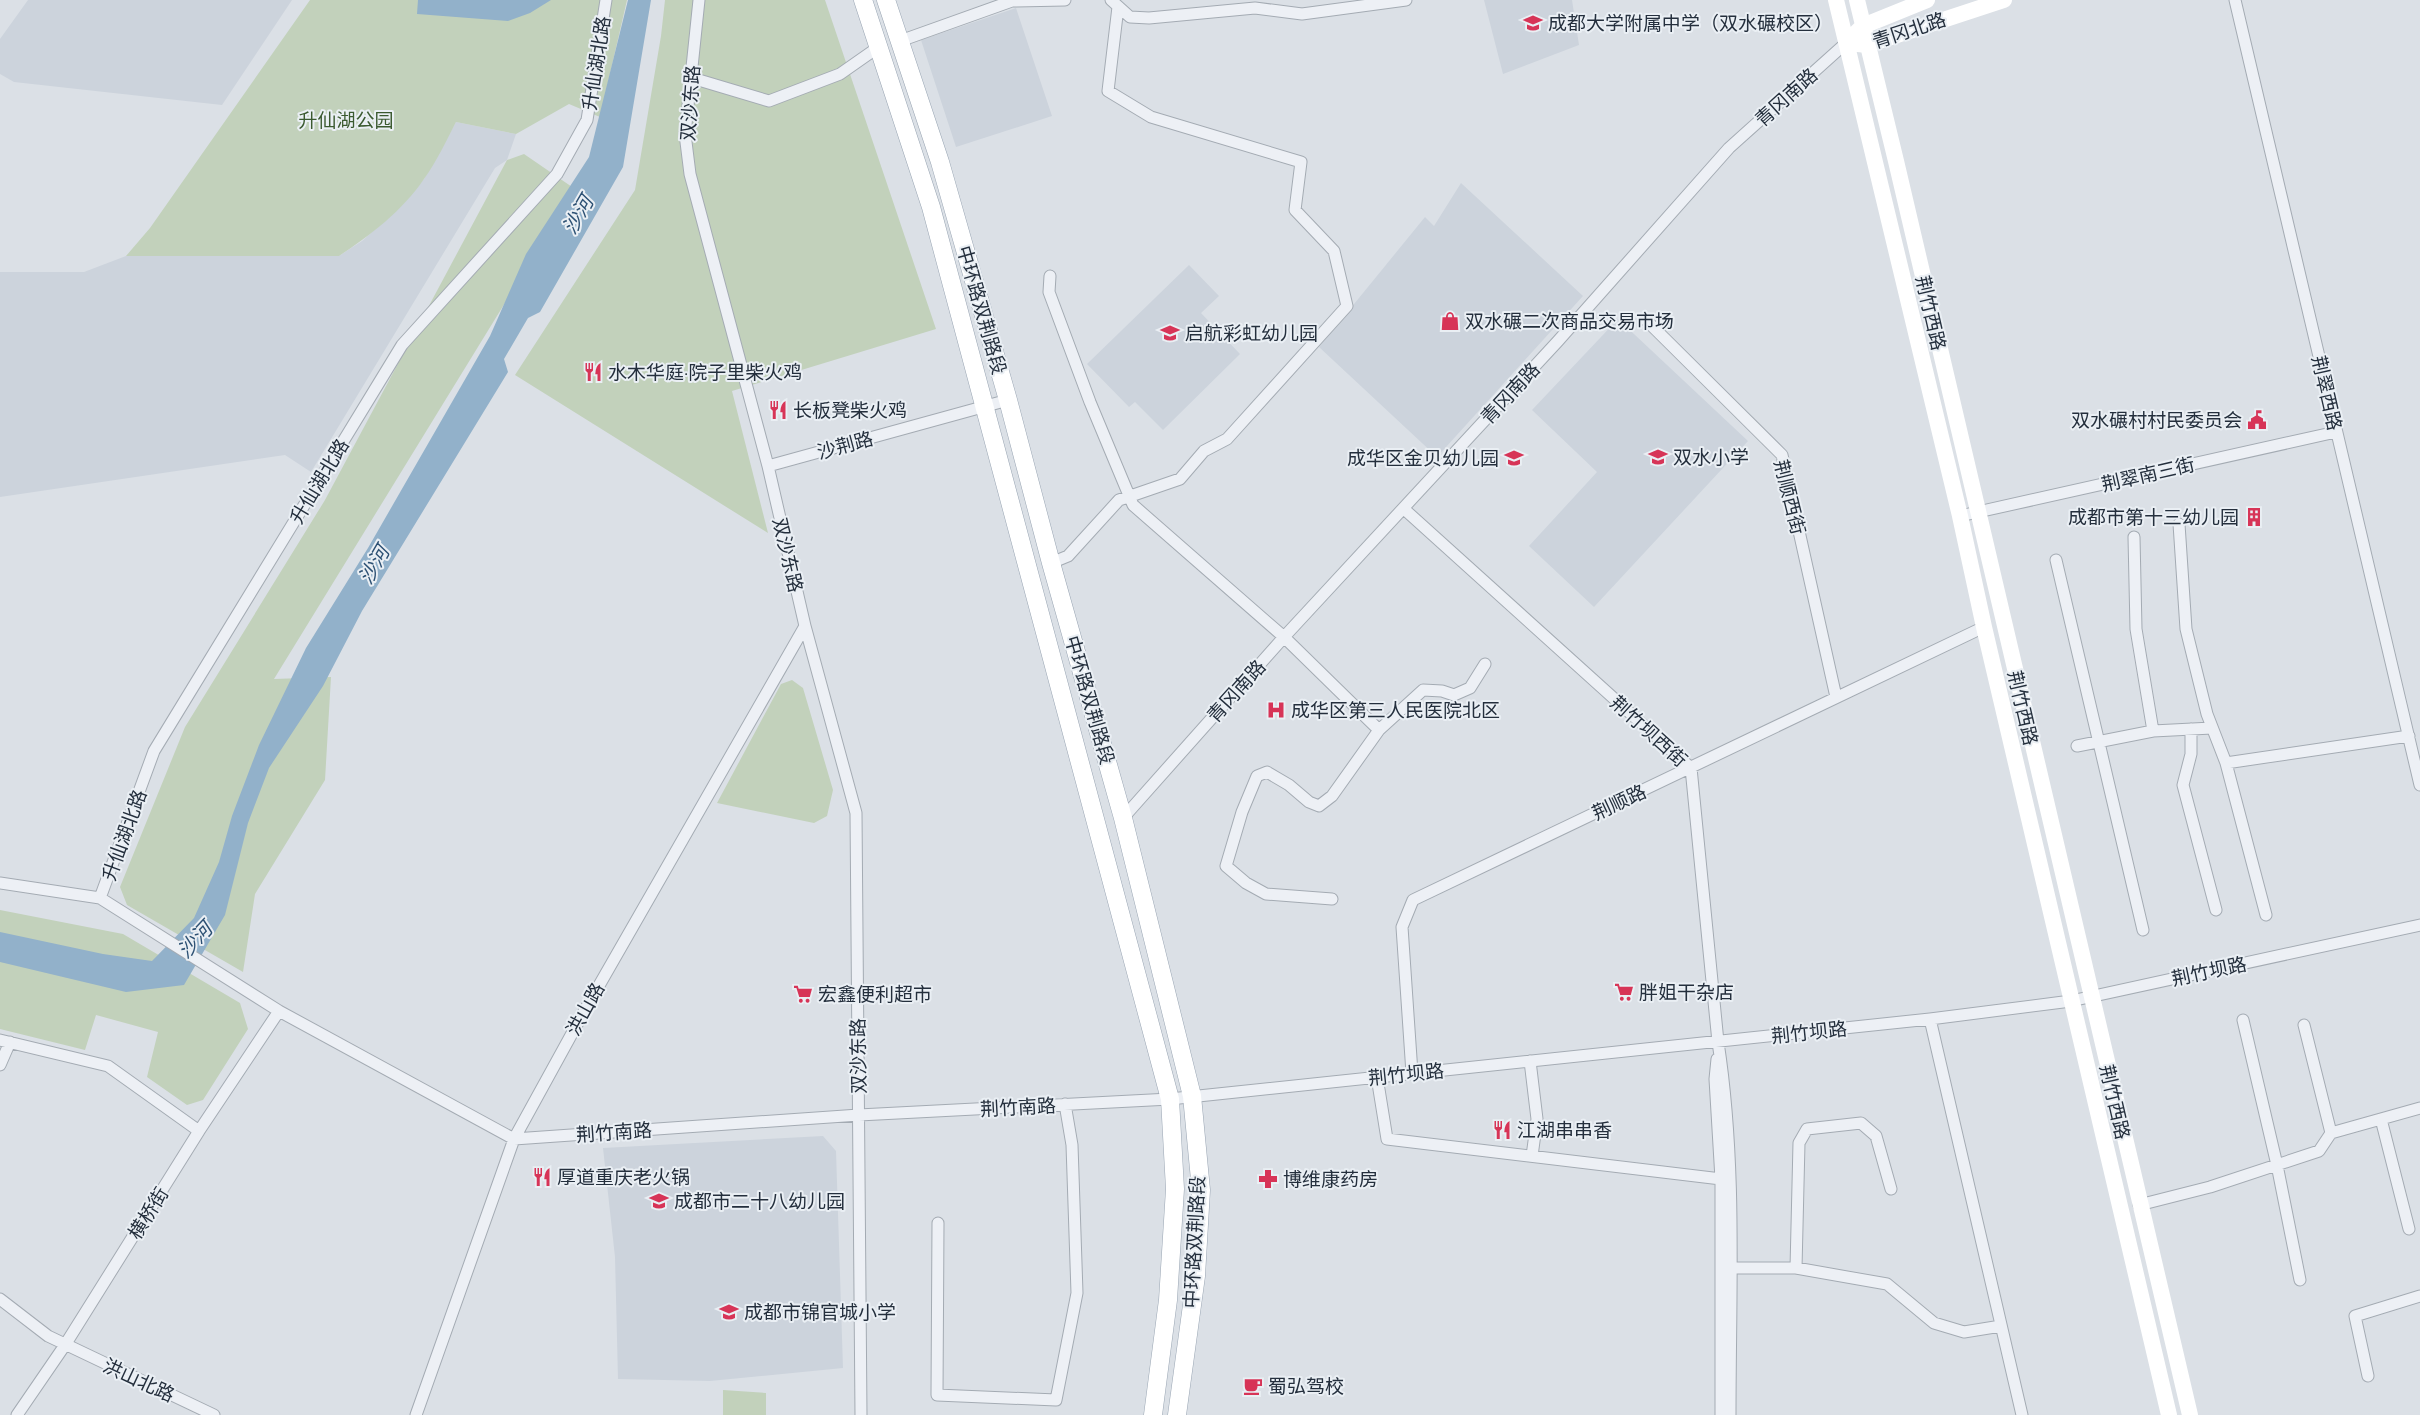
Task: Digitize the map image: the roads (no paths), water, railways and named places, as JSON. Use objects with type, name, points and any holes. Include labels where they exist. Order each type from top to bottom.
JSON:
[{"type":"main road","name":"中环路双荆路段","points":[[863,0],[880,46],[931,207],[1170,1099],[1175,1189],[1168,1300],[1153,1415]]},
{"type":"main road","name":"中环路双荆路段","points":[[886,0],[940,162],[1008,400],[1122,818],[1192,1096],[1201,1190],[1196,1276],[1177,1415]]},
{"type":"main road","name":"荆竹西路","points":[[1836,0],[1960,516],[1984,627],[2169,1415]]},
{"type":"main road","name":"荆竹西路","points":[[1856,0],[1896,161],[2190,1415]]},
{"type":"main road","name":"青冈北路","points":[[1846,43],[1863,26],[1927,0]]},
{"type":"main road","name":"青冈北路","points":[[1846,43],[1867,45],[2004,0]]},
{"type":"street","name":"升仙湖北路","points":[[0,883],[100,898],[154,751],[402,345],[557,174],[587,120],[606,0]]},
{"type":"street","name":"双沙东路","points":[[699,0],[685,134],[690,174],[768,466],[805,626],[856,813],[861,1415]]},
{"type":"street","points":[[900,40],[1012,2],[1066,0]]},
{"type":"street","points":[[1114,3],[1130,17],[1149,18],[1229,6],[1302,14],[1406,0]]},
{"type":"street","name":"荆翠西路","points":[[2235,0],[2420,785]]},
{"type":"street","points":[[1051,563],[1068,556],[1119,500],[1153,490],[1180,479],[1204,452],[1227,439],[1347,306],[1334,251],[1295,210],[1301,162],[1151,117],[1108,91],[1114,3]]},
{"type":"street","name":"青冈南路","points":[[1122,818],[1284,637],[1558,342],[1729,148],[1846,43]]},
{"type":"street","points":[[692,78],[769,101],[840,74],[880,46]]},
{"type":"street","points":[[1050,276],[1049,292],[1090,402],[1133,505],[1284,637],[1379,730]]},
{"type":"street","name":"荆顺西街","points":[[1645,319],[1782,455],[1836,697]]},
{"type":"street","name":"沙荆路","points":[[768,466],[1008,400]]},
{"type":"street","name":"荆翠南三街","points":[[1960,516],[2336,432]]},
{"type":"street","name":"荆竹坝西街","points":[[1404,509],[1691,768],[1718,1042]]},
{"type":"street","points":[[2179,524],[2186,629],[2207,714],[2226,763],[2266,915]]},
{"type":"street","points":[[2134,537],[2136,629],[2153,731]]},
{"type":"street","points":[[2056,560],[2143,930]]},
{"type":"street","name":"洪山路","points":[[416,1415],[514,1139],[580,1017],[805,626]]},
{"type":"street","name":"荆顺路","points":[[1412,1073],[1402,927],[1413,900],[1984,627]]},
{"type":"street","points":[[1332,899],[1266,894],[1246,883],[1226,866],[1242,812],[1257,776],[1267,772],[1289,785],[1309,802],[1319,806],[1332,796],[1379,730],[1423,690],[1442,691],[1454,695],[1470,688],[1485,664]]},
{"type":"street","points":[[2077,746],[2153,731],[2212,728]]},
{"type":"street","points":[[2191,729],[2191,754],[2183,785],[2216,910]]},
{"type":"street","points":[[2226,763],[2409,736]]},
{"type":"street","points":[[100,898],[279,1011],[514,1139]]},
{"type":"street","name":"荆竹坝路","points":[[1192,1096],[1718,1042],[1930,1019],[2071,1001],[2420,925]]},
{"type":"street","name":"横桥街","points":[[17,1415],[65,1345],[199,1131],[279,1011]]},
{"type":"street","points":[[1930,1019],[2022,1415]]},
{"type":"street","points":[[2242,1020],[2276,1165],[2300,1280]]},
{"type":"street","points":[[2304,1025],[2331,1133]]},
{"type":"street","points":[[0,1065],[5,1041],[108,1066],[199,1131]]},
{"type":"street","points":[[1718,1042],[1715,1078],[1726,1268],[1730,1415]]},
{"type":"street","points":[[1718,1042],[1723,1075],[1730,1180],[1721,1415]]},
{"type":"street","points":[[1530,1061],[1537,1119],[1532,1156]]},
{"type":"street","points":[[1377,1077],[1387,1139],[1721,1179]]},
{"type":"street","name":"荆竹南路","points":[[514,1139],[859,1115],[1170,1099],[1192,1096]]},
{"type":"street","points":[[938,1222],[937,1395],[1056,1400],[1077,1293],[1072,1145],[1065,1104]]},
{"type":"street","points":[[2139,1204],[2210,1187],[2319,1151],[2331,1133],[2420,1108]]},
{"type":"street","points":[[2382,1119],[2409,1229]]},
{"type":"street","points":[[1796,1268],[1799,1143],[1806,1130],[1861,1123],[1876,1136],[1891,1189]]},
{"type":"street","points":[[1726,1268],[1796,1268],[1887,1284],[1934,1323],[1964,1332],[2001,1326]]},
{"type":"street","points":[[2368,1376],[2355,1316],[2420,1296]]},
{"type":"street","name":"洪山北路","points":[[0,1299],[48,1336],[214,1415]]},
{"type":"water","points":[[418,0],[551,0],[530,13],[508,21],[417,14]]},
{"type":"water","name":"沙河","points":[[628,0],[651,0],[623,167],[540,312],[528,318],[504,359],[508,372],[362,611],[323,686],[269,768],[248,823],[225,915],[184,985],[126,992],[0,962],[0,932],[103,954],[152,961],[194,918],[219,862],[232,816],[259,745],[306,648],[368,548],[490,336],[526,254],[589,157]]},
{"type":"place","name":"成都大学附属中学（双水碾校区）","points":[[1533,23]]},
{"type":"place","name":"双水碾二次商品交易市场","points":[[1450,321]]},
{"type":"place","name":"启航彩虹幼儿园","points":[[1170,333]]},
{"type":"place","name":"水木华庭·院子里柴火鸡","points":[[593,372]]},
{"type":"place","name":"长板凳柴火鸡","points":[[778,410]]},
{"type":"place","name":"双水碾村村民委员会","points":[[2257,420]]},
{"type":"place","name":"双水小学","points":[[1658,457]]},
{"type":"place","name":"成华区金贝幼儿园","points":[[1514,458]]},
{"type":"place","name":"成都市第十三幼儿园","points":[[2254,517]]},
{"type":"place","name":"成华区第三人民医院北区","points":[[1276,710]]},
{"type":"place","name":"胖姐干杂店","points":[[1624,992]]},
{"type":"place","name":"宏鑫便利超市","points":[[803,994]]},
{"type":"place","name":"江湖串串香","points":[[1502,1130]]},
{"type":"place","name":"厚道重庆老火锅","points":[[542,1177]]},
{"type":"place","name":"博维康药房","points":[[1268,1179]]},
{"type":"place","name":"成都市二十八幼儿园","points":[[659,1201]]},
{"type":"place","name":"成都市锦官城小学","points":[[729,1312]]},
{"type":"place","name":"蜀弘驾校","points":[[1253,1386]]},
{"type":"park label","name":"升仙湖公园","points":[[346,120]]}]
